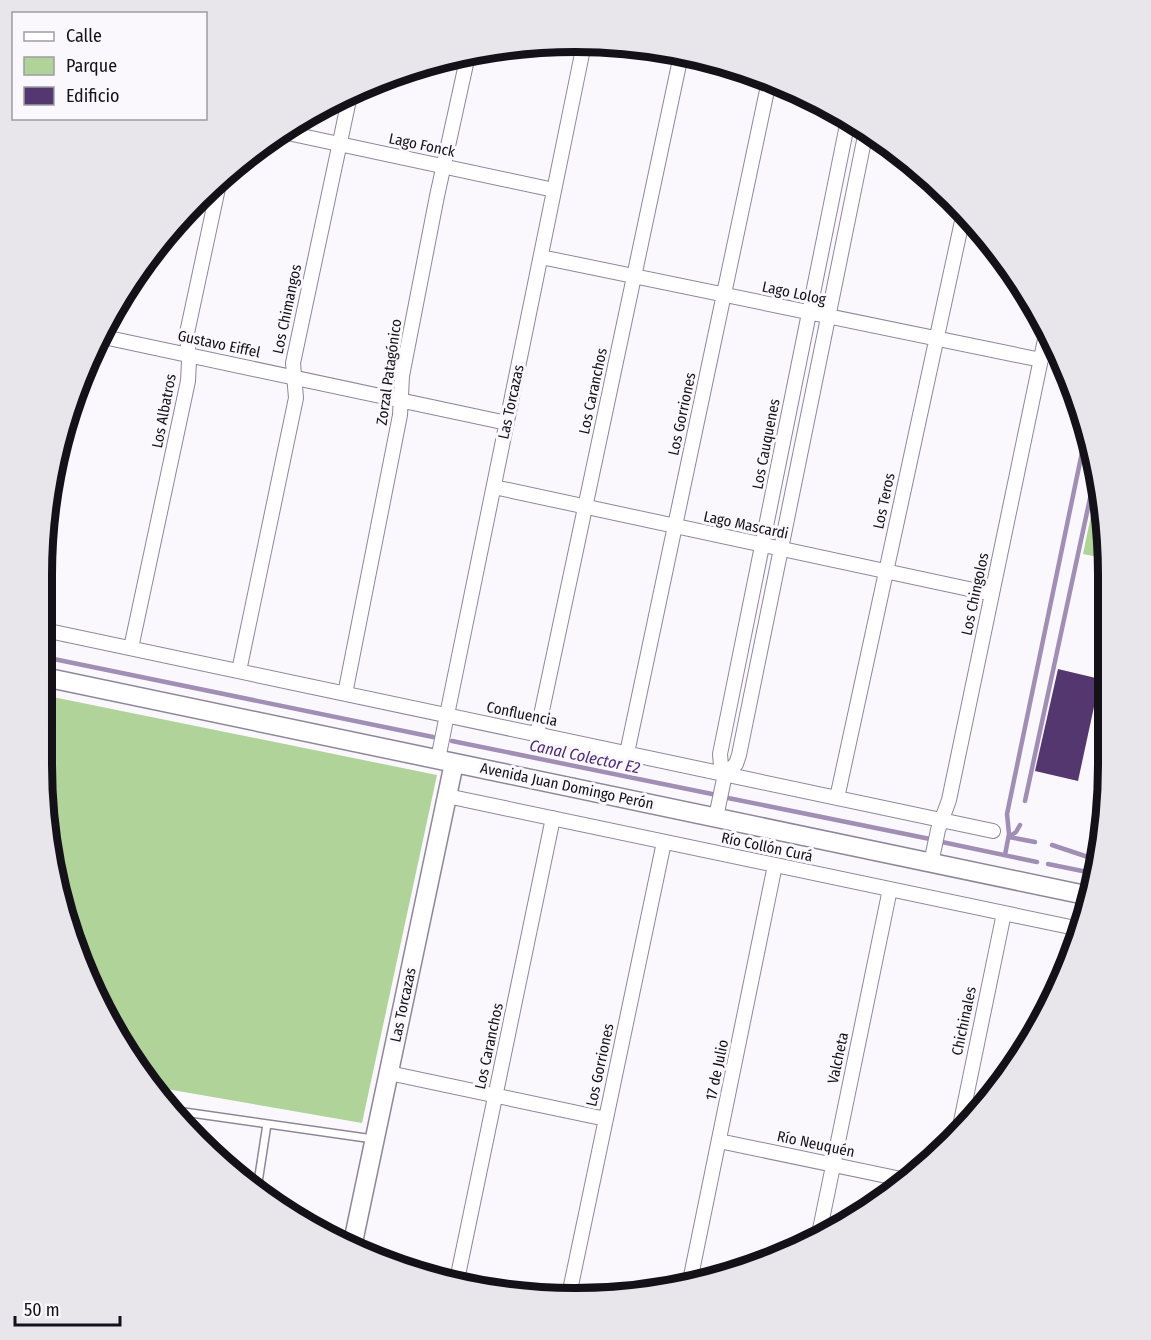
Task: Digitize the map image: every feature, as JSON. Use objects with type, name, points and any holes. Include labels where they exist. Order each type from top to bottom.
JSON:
[{"type":"street","name":"Las Torcazas","points":[[354,1238],[447,796],[447,715],[582,52]]},
{"type":"street","name":"Los Caranchos","points":[[537,734],[679,63]]},
{"type":"street","name":"Zorzal Patagónico","points":[[345,694],[400,415],[402,376],[443,166],[466,65]]},
{"type":"street","name":"Los Gorriones","points":[[627,753],[767,89]]},
{"type":"street","name":"Los Chimangos","points":[[239,671],[296,398],[293,363],[348,104]]},
{"type":"street","name":"Los Cauquenes","points":[[725,774],[721,766],[720,754],[846,129]]},
{"type":"street","name":"Lago Fonck","points":[[295,135],[554,190]]},
{"type":"street","name":"Los Cauquenes","points":[[716,818],[725,774],[736,764],[739,755],[864,140]]},
{"type":"street","name":"Los Albatros","points":[[131,648],[188,381],[188,328],[216,196]]},
{"type":"street","name":"Los Teros","points":[[837,798],[962,223]]},
{"type":"street","name":"Lago Lolog","points":[[541,257],[1041,360]]},
{"type":"street","name":"Gustavo Eiffel","points":[[109,338],[507,423]]},
{"type":"street","name":"Los Chingolos","points":[[931,863],[949,800],[1044,343]]},
{"type":"street","name":"Lago Mascardi","points":[[494,487],[992,594]]},
{"type":"street","name":"Confluencia","points":[[52,632],[993,831]]},
{"type":"street","name":"Avenida Juan Domingo Perón","points":[[52,679],[1082,894]]},
{"type":"street","name":"Río Collón Curá","points":[[447,796],[1073,927]]},
{"type":"street","name":"Los Caranchos","points":[[458,1274],[553,819]]},
{"type":"street","name":"Los Gorriones","points":[[571,1288],[664,842]]},
{"type":"street","name":"17 de Julio","points":[[691,1274],[776,865]]},
{"type":"street","name":"Valcheta","points":[[821,1226],[890,889]]},
{"type":"street","name":"Chichinales","points":[[962,1116],[1004,913]]},
{"type":"street","points":[[389,1073],[606,1119]]},
{"type":"street","name":"Río Neuquén","points":[[719,1141],[895,1178]]},
{"type":"lane","points":[[185,1112],[375,1140]]},
{"type":"lane","points":[[258,1180],[267,1124]]},
{"type":"green space","points":[[1093,504],[1097,557],[1083,554]]},
{"type":"green space","points":[[52,697],[437,775],[362,1123],[166,1089],[161,1083],[141,1055],[106,996],[80,933],[70,900],[57,833],[52,764]]},
{"type":"building","points":[[1058,669],[1098,679],[1098,688],[1078,781],[1035,771]]},
{"type":"waterway","points":[[1005,855],[1009,834],[1007,814],[1083,448]]},
{"type":"waterway","points":[[1025,801],[1091,492]]},
{"type":"waterway","points":[[52,659],[433,737]]},
{"type":"waterway","name":"Canal Colector E2","points":[[452,741],[712,794]]},
{"type":"waterway","name":"Canal Colector E2","points":[[728,798],[930,839]]},
{"type":"waterway","points":[[1009,837],[1020,825]]},
{"type":"waterway","points":[[1009,837],[1035,842]]},
{"type":"waterway","name":"Canal Colector E2","points":[[942,842],[1037,862]]},
{"type":"waterway","points":[[1052,845],[1090,858]]},
{"type":"waterway","name":"Canal Colector E2","points":[[1048,864],[1087,872]]}]
